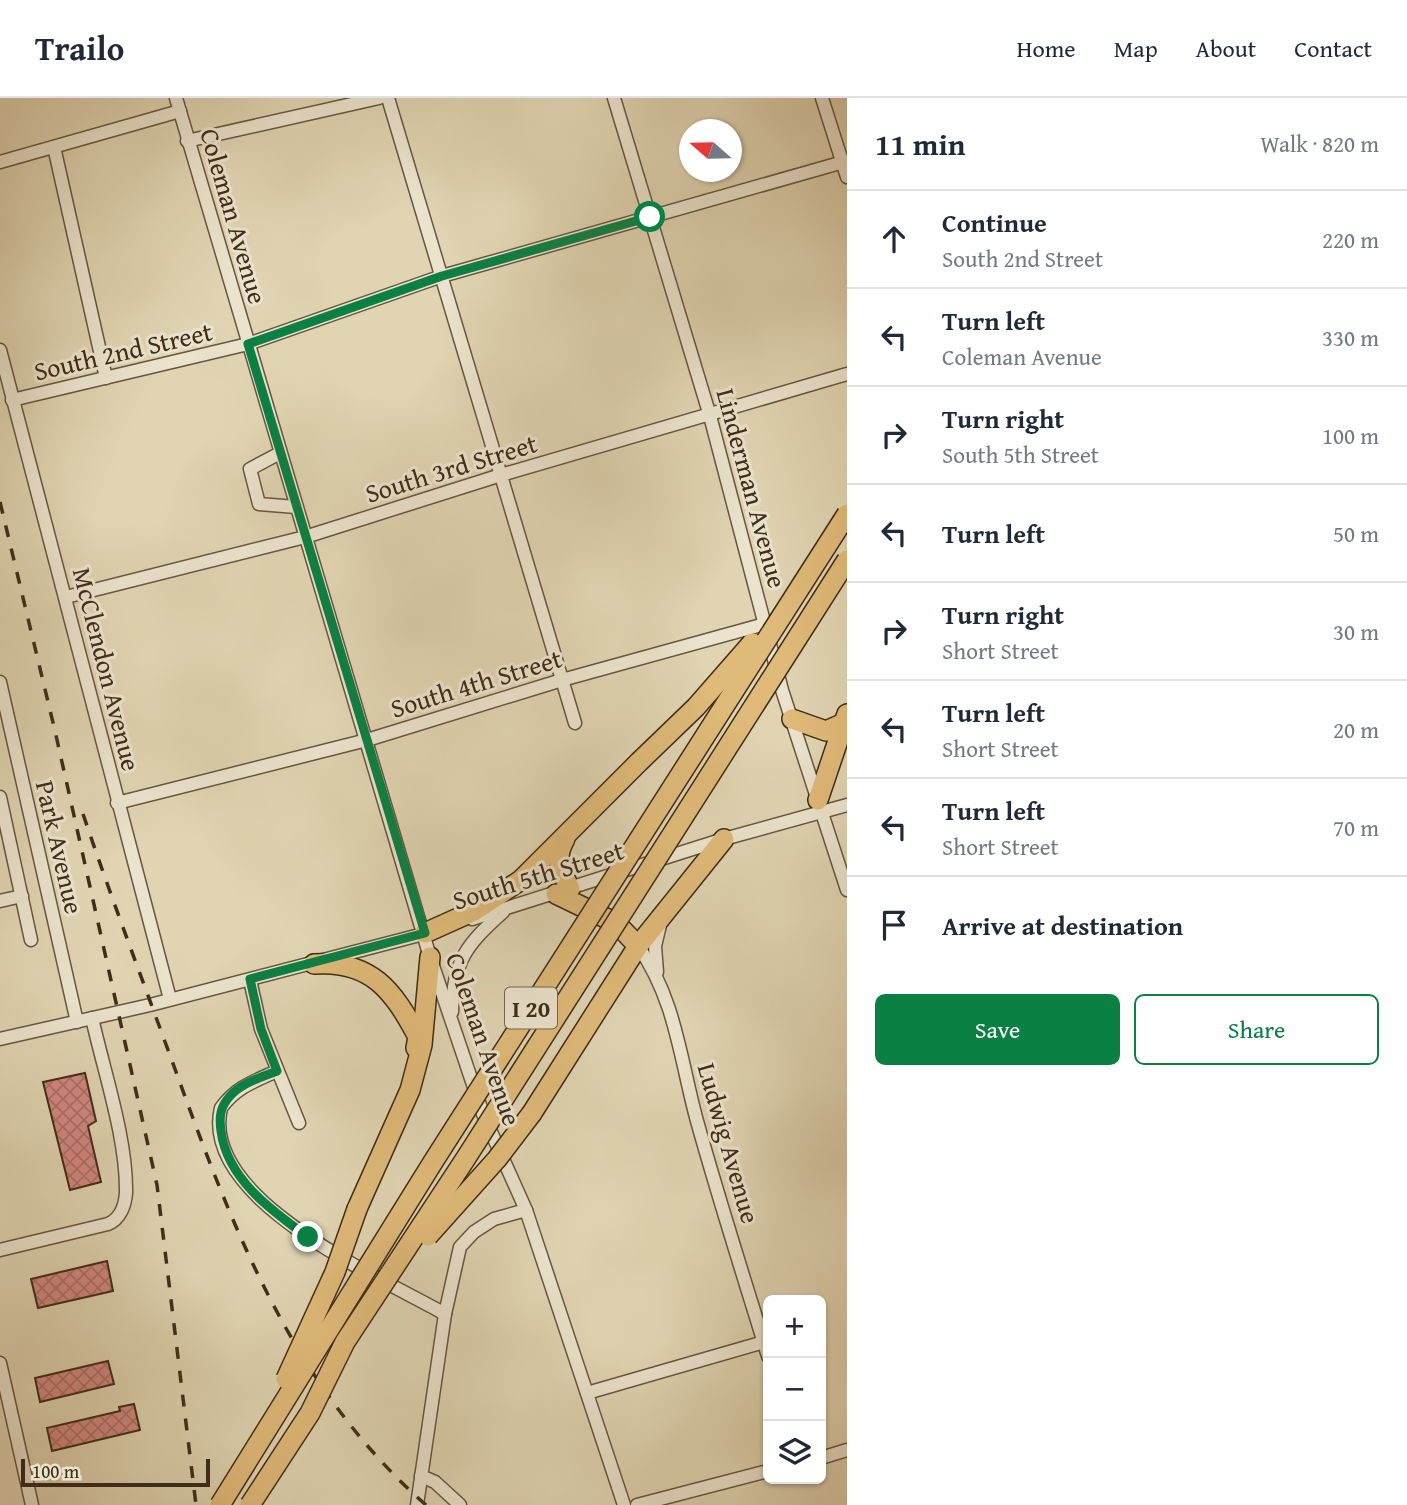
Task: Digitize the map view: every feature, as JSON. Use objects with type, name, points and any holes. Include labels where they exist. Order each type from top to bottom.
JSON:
[{"type":"highway","name":"I 20","points":[[220,1505],[433,1162],[847,514]]},
{"type":"highway","name":"I 20","points":[[250,1505],[310,1413],[345,1342],[474,1147],[847,560]]},
{"type":"highway","points":[[425,933],[474,911],[521,880],[696,707],[747,650],[814,566]]},
{"type":"highway","points":[[792,719],[826,731],[845,726]]},
{"type":"highway","points":[[820,806],[845,726]]},
{"type":"highway","points":[[565,838],[557,861],[563,891],[616,923],[638,946]]},
{"type":"highway","points":[[345,1342],[451,1208],[497,1159],[532,1113],[638,946],[724,839]]},
{"type":"highway","points":[[249,1459],[335,1272],[357,1209],[410,1090],[422,1045],[430,957]]},
{"type":"highway","points":[[314,964],[340,962],[364,971],[389,990],[418,1037],[410,1090]]},
{"type":"street","points":[[187,141],[379,98]]},
{"type":"street","points":[[388,98],[575,723]]},
{"type":"street","name":"Linderman Avenue","points":[[614,98],[710,416],[792,719],[847,890]]},
{"type":"street","points":[[822,98],[845,161],[847,177]]},
{"type":"street","points":[[0,162],[54,147],[178,104]]},
{"type":"street","name":"Coleman Avenue","points":[[178,104],[430,957],[483,1114],[526,1210],[624,1505]]},
{"type":"street","points":[[54,147],[106,378]]},
{"type":"street","name":"South 2nd Street","points":[[12,400],[248,344],[442,276],[845,161]]},
{"type":"street","name":"McClendon Avenue","points":[[0,350],[170,999]]},
{"type":"street","name":"South 3rd Street","points":[[66,597],[305,537],[501,475],[847,374]]},
{"type":"street","points":[[280,453],[250,468],[259,504],[296,507]]},
{"type":"street","name":"South 4th Street","points":[[117,803],[367,740],[562,680],[765,624]]},
{"type":"street","name":"Park Avenue","points":[[0,682],[77,1022]]},
{"type":"street","points":[[0,797],[31,940]]},
{"type":"street","name":"South 5th Street","points":[[0,1038],[314,964],[563,891],[820,806],[847,805]]},
{"type":"street","points":[[0,901],[22,896]]},
{"type":"street","points":[[452,1023],[453,983],[463,953],[474,938],[507,908]]},
{"type":"street","points":[[657,973],[655,946],[662,914]]},
{"type":"street","name":"Ludwig Avenue","points":[[638,946],[657,973],[668,1001],[697,1120],[763,1339]]},
{"type":"street","points":[[250,979],[261,1029],[299,1123]]},
{"type":"street","points":[[0,1250],[108,1224],[122,1211],[126,1192],[121,1147],[92,1018]]},
{"type":"street","points":[[277,1071],[258,1077],[239,1089],[222,1108],[222,1141],[231,1165],[263,1200],[308,1237],[445,1314]]},
{"type":"street","points":[[417,1505],[445,1314],[460,1247],[474,1232],[494,1219],[526,1210]]},
{"type":"street","points":[[587,1393],[763,1342]]},
{"type":"street","points":[[0,1363],[32,1505]]},
{"type":"street","points":[[826,1456],[847,1450]]},
{"type":"street","points":[[637,1505],[763,1472]]},
{"type":"street","points":[[421,1476],[435,1482],[460,1505]]},
{"type":"building","points":[[85,1073],[96,1121],[88,1126],[101,1182],[70,1190],[43,1082]]},
{"type":"building","points":[[107,1261],[113,1291],[38,1308],[31,1279]]},
{"type":"building","points":[[108,1361],[114,1384],[40,1402],[35,1378]]},
{"type":"building","points":[[134,1404],[140,1430],[52,1451],[47,1428],[120,1411],[119,1407]]},
{"type":"railway","points":[[0,502],[55,731],[157,1185],[196,1505]]},
{"type":"railway","points":[[83,814],[220,1189],[273,1304],[304,1359],[339,1411],[380,1460],[426,1505]]},
{"type":"route","points":[[308,1237],[283,1219],[244,1182],[231,1165],[222,1141],[219,1117],[229,1097],[258,1077],[277,1071],[261,1029],[250,979],[425,933],[248,344],[442,276],[650,217]]}]
